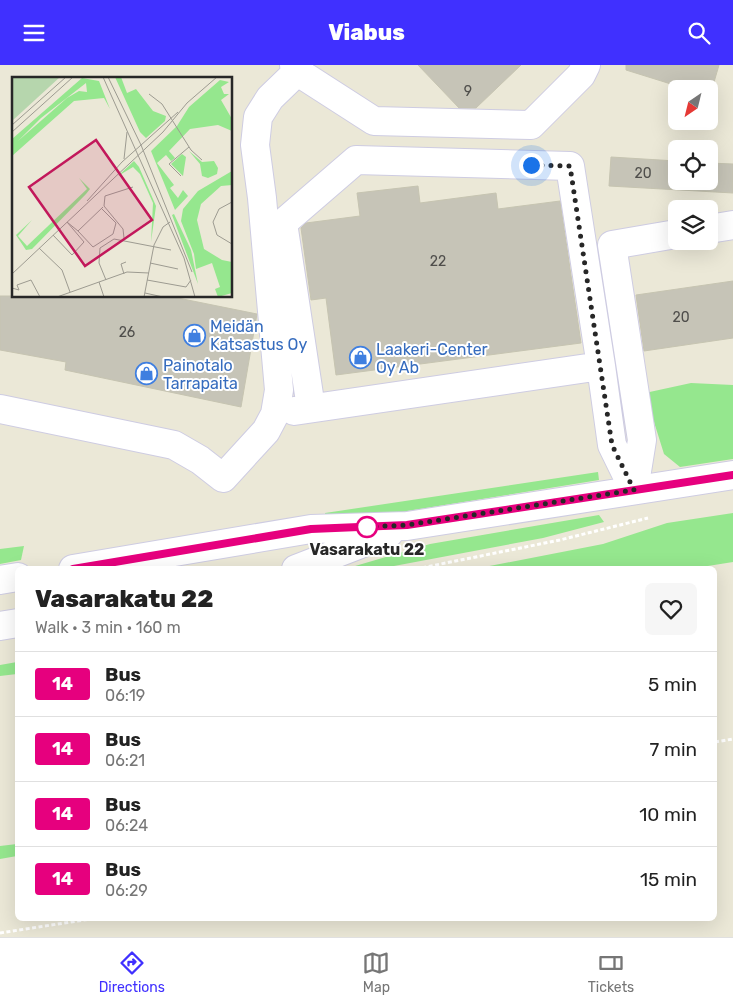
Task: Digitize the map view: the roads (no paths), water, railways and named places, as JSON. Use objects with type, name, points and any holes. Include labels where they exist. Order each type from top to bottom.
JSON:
[{"type":"street","points":[[0,409],[174,445],[200,460],[223,478],[266,431],[275,414],[279,390],[262,198],[255,145],[258,117],[270,98],[297,68],[304,76],[374,121],[530,125],[581,75],[586,65]]},
{"type":"street","points":[[311,408],[283,223],[356,160],[570,166],[612,445],[634,490]]},
{"type":"street","points":[[718,228],[733,225]]},
{"type":"street","points":[[634,490],[642,441],[612,245],[668,235]]},
{"type":"street","points":[[275,414],[601,366]]},
{"type":"street","points":[[91,566],[311,529],[407,525],[733,475]]},
{"type":"street","points":[[304,566],[407,525]]},
{"type":"street","points":[[0,580],[15,578]]},
{"type":"street","points":[[0,626],[15,624]]},
{"type":"place","name":"Meidän Katsastus Oy","points":[[194,335]]},
{"type":"place","name":"Laakeri-Center Oy Ab","points":[[360,358]]},
{"type":"place","name":"Painotalo Tarrapaita","points":[[147,374]]},
{"type":"place","name":"Vasarakatu 22","points":[[367,527]]}]
